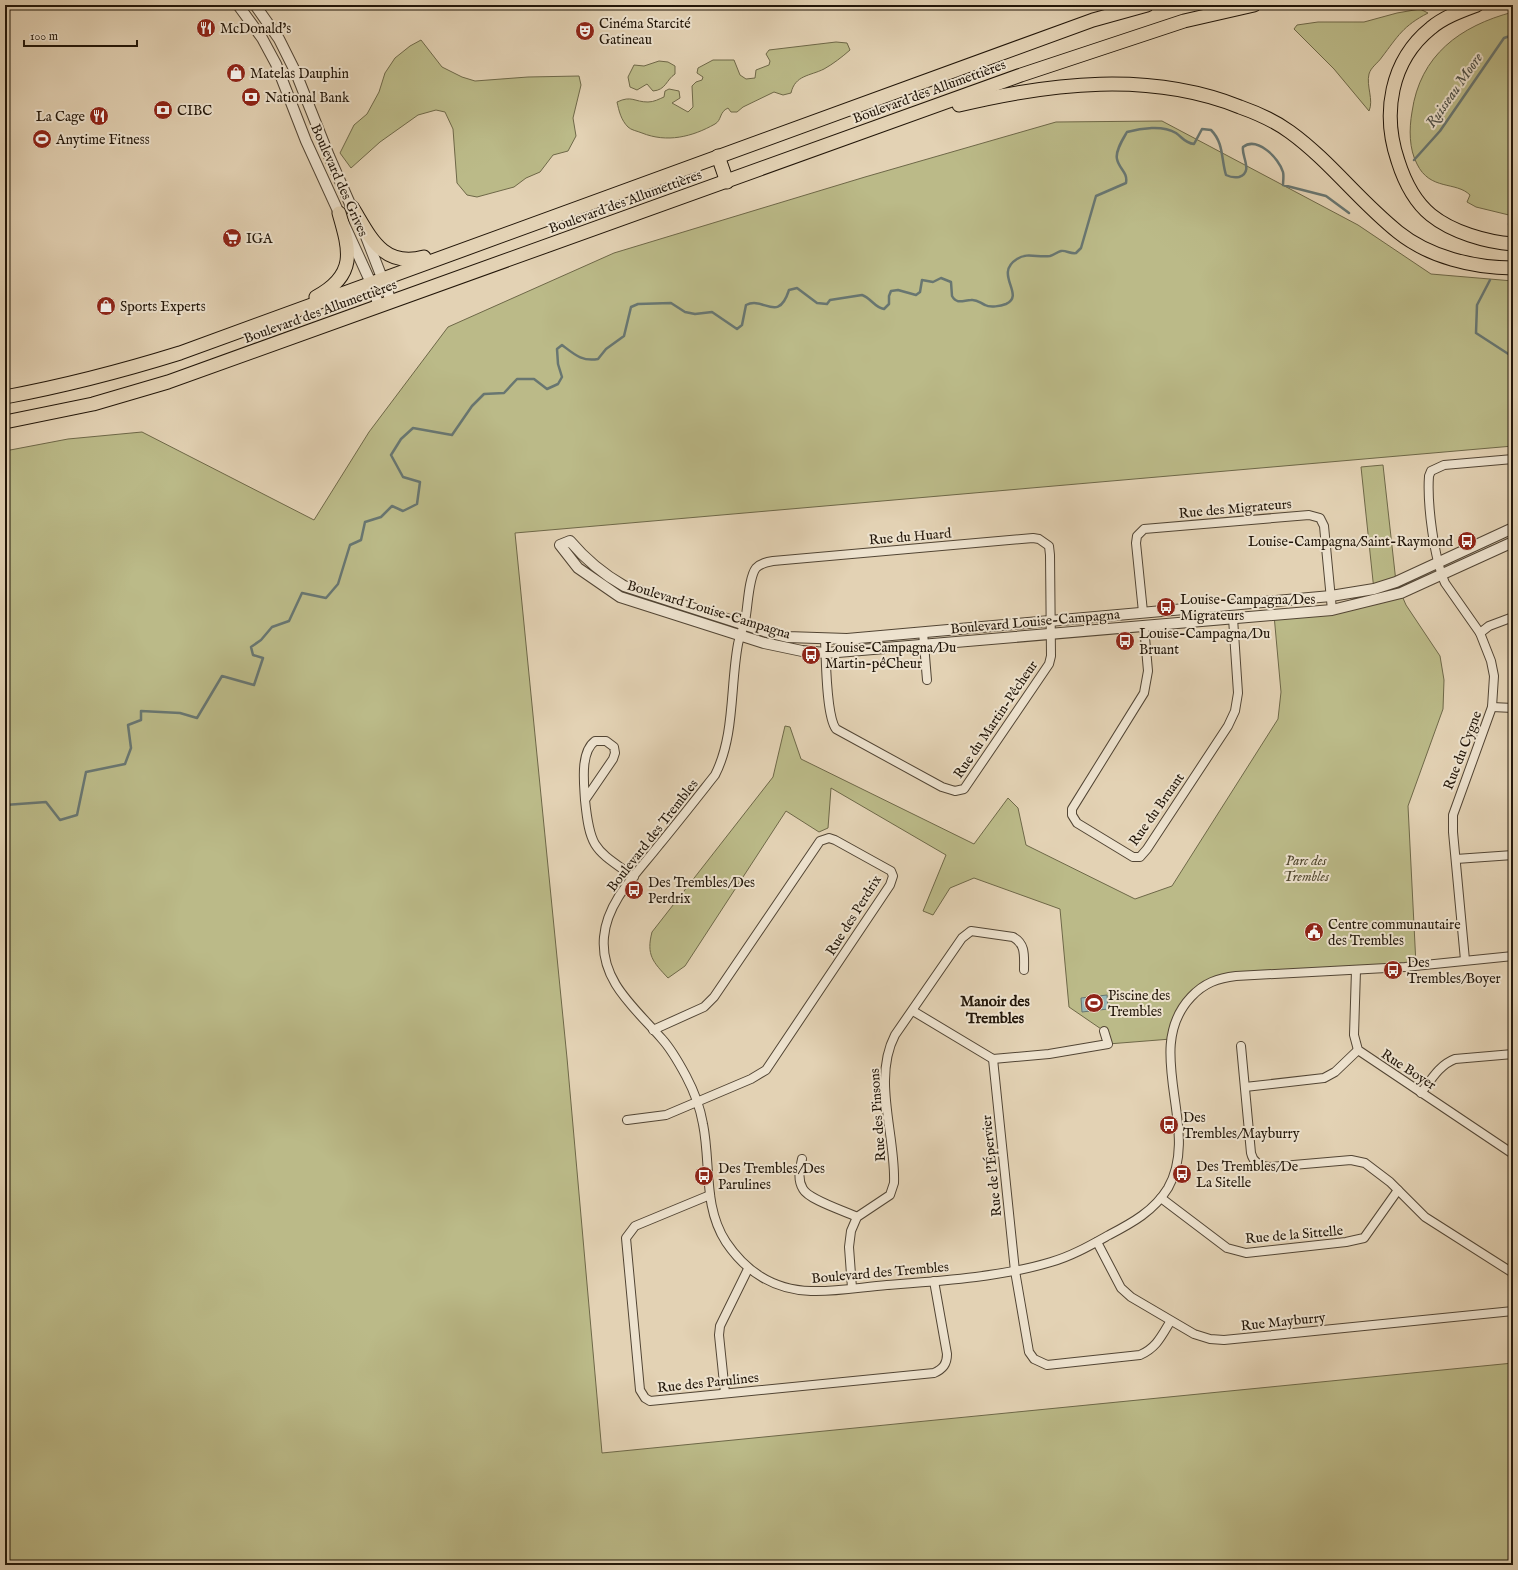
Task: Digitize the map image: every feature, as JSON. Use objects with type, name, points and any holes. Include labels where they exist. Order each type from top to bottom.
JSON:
[{"type":"highway","points":[[1093,20],[1140,5]]},
{"type":"highway","name":"Boulevard des Allumettières","points":[[5,397],[61,386],[135,367],[186,350],[1093,20],[1147,5]]},
{"type":"highway","name":"Boulevard des Allumettières","points":[[5,422],[51,414],[138,392],[281,343],[385,304],[1135,36],[1184,21],[1254,5]]},
{"type":"highway","points":[[1477,5],[1450,16],[1431,28],[1407,56],[1393,87],[1389,122],[1391,138],[1401,170],[1409,186],[1418,202],[1431,216],[1460,231],[1513,244]]},
{"type":"highway","points":[[790,159],[942,109],[1002,95],[1065,87],[1109,84],[1151,86],[1192,91],[1223,100],[1258,114],[1288,131],[1324,159],[1399,232],[1432,252],[1465,262],[1496,268],[1513,268]]},
{"type":"highway","points":[[718,156],[727,182]]},
{"type":"highway","points":[[352,207],[377,245],[389,255],[396,258],[414,260],[476,244]]},
{"type":"highway","points":[[288,313],[329,290],[341,276],[348,254],[348,244],[339,213]]},
{"type":"street","name":"Boulevard des Grives","points":[[238,5],[262,38],[276,64],[306,142],[339,213],[377,281],[385,304]]},
{"type":"street","name":"Boulevard des Grives","points":[[255,5],[279,40],[296,73],[329,156],[373,252],[377,281]]},
{"type":"street","name":"Rue du Cygne","points":[[1465,960],[1453,815],[1457,799],[1492,707],[1494,676],[1492,661],[1480,633],[1445,583],[1442,575],[1436,552],[1428,483],[1431,471],[1444,465],[1513,459]]},
{"type":"street","name":"Rue des Migrateurs","points":[[1143,612],[1136,543],[1140,532],[1150,528],[1315,515],[1320,518],[1324,526],[1332,610]]},
{"type":"street","name":"Boulevard Louise-Campagna","points":[[1513,528],[1396,582],[1374,589],[1331,596],[1232,606],[1143,612],[1050,622],[825,640],[787,637],[624,586],[586,560],[570,541],[560,545],[578,568],[620,597],[741,636],[782,647],[826,653],[1332,610],[1401,593],[1513,542]]},
{"type":"street","name":"Rue du Huard","points":[[744,624],[754,572],[761,564],[766,562],[1033,538],[1045,542],[1050,550],[1050,622]]},
{"type":"street","points":[[1232,606],[1233,618]]},
{"type":"street","points":[[1143,612],[1144,626]]},
{"type":"street","points":[[1480,633],[1489,626],[1513,617]]},
{"type":"street","name":"Rue du Bruant","points":[[1144,626],[1148,671],[1144,693],[1072,809],[1072,814],[1077,823],[1133,857],[1140,857],[1147,849],[1232,719],[1238,693],[1233,618]]},
{"type":"street","name":"Rue du Martin-Pêcheur","points":[[825,640],[830,712],[833,725],[836,729],[942,787],[959,791],[969,785],[1049,664],[1051,656],[1050,622]]},
{"type":"street","name":"Boulevard des Trembles","points":[[744,624],[738,644],[726,744],[721,764],[715,775],[634,877],[610,912],[604,932],[604,952],[608,970],[615,986],[678,1060],[697,1101],[706,1139],[710,1196],[719,1229],[731,1249],[748,1268],[773,1284],[795,1290],[821,1291],[934,1281],[1015,1271],[1054,1262],[1097,1242],[1139,1219],[1161,1198],[1172,1179],[1179,1154],[1170,1050],[1173,1029],[1185,1004],[1207,984],[1224,977],[1356,970],[1513,956]]},
{"type":"street","points":[[923,632],[927,680]]},
{"type":"street","points":[[1492,707],[1513,708]]},
{"type":"street","points":[[585,800],[613,759],[615,753],[614,747],[606,741],[596,741],[588,748],[584,780],[585,800],[589,832],[596,848],[634,877]]},
{"type":"street","name":"Rue des Perdrix","points":[[653,1030],[704,1007],[714,997],[820,841],[829,838],[835,840],[891,870],[893,876],[890,885],[766,1070],[751,1079],[697,1101]]},
{"type":"street","points":[[1456,859],[1513,855]]},
{"type":"street","name":"Rue des Pinsons","points":[[857,1217],[884,1200],[893,1189],[894,1177],[884,1072],[892,1041],[962,938],[971,932],[1013,937],[1018,940],[1023,948],[1024,970]]},
{"type":"street","points":[[1245,1087],[1324,1078],[1335,1072],[1358,1050],[1354,1035],[1356,970]]},
{"type":"street","points":[[913,1011],[993,1059],[1049,1054],[1108,1044],[1104,1031]]},
{"type":"street","points":[[1241,1046],[1252,1159],[1257,1163],[1269,1167],[1341,1160],[1357,1160],[1375,1170],[1425,1217],[1513,1273]]},
{"type":"street","name":"Rue Boyer","points":[[1358,1050],[1513,1154]]},
{"type":"street","points":[[1421,1093],[1440,1068],[1447,1062],[1455,1059],[1513,1054]]},
{"type":"street","name":"Rue de l'Épervier","points":[[993,1059],[1015,1271],[1029,1352],[1034,1359],[1040,1363],[1048,1365],[1140,1355],[1150,1350],[1157,1344],[1170,1322]]},
{"type":"street","points":[[627,1120],[666,1115],[697,1101]]},
{"type":"street","points":[[802,1158],[800,1178],[803,1190],[813,1198],[857,1217],[851,1232],[849,1247],[852,1288]]},
{"type":"street","name":"Rue de la Sittelle","points":[[1161,1198],[1227,1248],[1246,1253],[1346,1242],[1364,1238],[1398,1190]]},
{"type":"street","name":"Rue des Parulines","points":[[710,1196],[635,1226],[628,1233],[626,1243],[642,1394],[650,1401],[934,1373],[940,1370],[947,1361],[934,1281]]},
{"type":"street","name":"Rue Mayburry","points":[[1097,1242],[1125,1293],[1170,1322],[1198,1336],[1210,1339],[1224,1340],[1513,1311]]},
{"type":"street","points":[[725,1393],[719,1335],[720,1326],[748,1268]]},
{"type":"green space","points":[[1420,9],[1428,13],[1413,22],[1402,32],[1369,74],[1368,83],[1371,102],[1369,111],[1334,69],[1294,29],[1297,25],[1318,22],[1364,22],[1397,13]]},
{"type":"green space","points":[[1513,12],[1513,216],[1476,207],[1467,202],[1470,195],[1464,191],[1436,182],[1422,173],[1412,152],[1410,125],[1416,92],[1433,59],[1460,35],[1494,18]]},
{"type":"green space","points":[[421,40],[442,67],[462,77],[475,81],[528,77],[579,76],[581,85],[573,118],[576,136],[568,151],[553,155],[540,172],[526,178],[514,187],[477,197],[467,195],[457,183],[453,129],[445,112],[436,110],[418,115],[380,142],[351,168],[340,153],[354,125],[367,114],[379,92],[385,73],[395,58],[410,46]]},
{"type":"green space","points":[[836,42],[847,43],[850,50],[824,69],[800,79],[793,87],[791,93],[783,95],[774,92],[743,107],[737,112],[731,112],[728,108],[723,112],[715,124],[706,129],[688,135],[661,138],[629,128],[624,121],[617,102],[630,99],[643,102],[652,102],[664,97],[665,91],[669,89],[679,91],[680,98],[672,103],[688,112],[693,107],[692,86],[696,82],[702,80],[703,77],[697,73],[698,68],[713,60],[734,60],[740,75],[746,79],[755,78],[756,70],[769,65],[770,61],[766,54],[769,50]]},
{"type":"green space","points":[[659,61],[668,62],[675,66],[675,74],[661,89],[653,91],[647,84],[637,90],[630,87],[628,77],[634,65],[644,66]]},
{"type":"green space","points":[[1162,121],[1358,225],[1431,274],[1513,281],[1513,446],[515,533],[567,1058],[602,1453],[1513,1363],[1513,1565],[5,1565],[5,451],[68,439],[142,432],[314,520],[369,432],[448,327],[614,253],[865,177],[1056,122]]},
{"type":"green space","name":"Parc des Trembles","points":[[1383,465],[1396,582],[1406,605],[1440,656],[1444,680],[1443,709],[1408,806],[1416,965],[1224,977],[1192,996],[1171,1039],[1108,1044],[1104,1031],[1069,1007],[1060,909],[974,878],[950,888],[933,915],[923,911],[946,855],[831,788],[828,828],[819,832],[786,811],[685,966],[668,978],[658,967],[650,952],[652,932],[773,777],[785,726],[790,727],[801,759],[974,844],[1008,798],[1018,808],[1026,845],[1135,899],[1172,886],[1278,719],[1281,692],[1274,615],[1375,600],[1361,467]]},
{"type":"water","name":"Piscine des Trembles","points":[[1107,995],[1108,1009],[1082,1012],[1081,998]]},
{"type":"waterway","name":"Ruisseau Moore","points":[[1414,160],[1440,131],[1504,38],[1513,35]]},
{"type":"waterway","points":[[5,805],[46,802],[60,820],[77,815],[86,772],[125,764],[131,748],[128,725],[141,720],[141,711],[180,713],[197,718],[222,676],[254,685],[263,658],[253,655],[251,647],[261,640],[272,627],[289,621],[302,593],[326,598],[338,584],[350,545],[361,540],[365,522],[381,517],[392,506],[403,511],[417,504],[420,482],[403,477],[391,455],[401,439],[413,428],[452,435],[472,406],[484,394],[504,393],[517,379],[534,379],[547,389],[558,384],[562,377],[558,364],[557,349],[562,345],[574,354],[583,358],[592,360],[598,359],[606,349],[624,336],[631,307],[638,304],[671,303],[685,312],[695,314],[712,312],[737,329],[742,325],[746,305],[753,303],[775,307],[780,305],[785,300],[789,290],[797,288],[817,303],[827,304],[830,300],[862,295],[878,307],[884,309],[889,304],[889,296],[891,291],[898,290],[916,295],[920,292],[922,280],[933,282],[941,278],[951,282],[952,296],[958,301],[975,300],[990,306],[1006,304],[1011,300],[1013,295],[1008,277],[1008,271],[1010,265],[1017,259],[1025,256],[1050,256],[1061,251],[1076,253],[1081,248],[1096,196],[1126,183],[1126,176],[1117,159],[1117,152],[1127,132],[1145,128],[1171,130],[1186,141],[1194,144],[1202,129],[1211,130],[1218,140],[1222,151],[1226,175],[1232,177],[1239,177],[1246,171],[1243,147],[1249,144],[1261,146],[1267,150],[1281,166],[1283,185],[1326,196],[1349,213]]},
{"type":"waterway","name":"Ruisseau Moore","points":[[1509,224],[1513,211]]},
{"type":"waterway","name":"Ruisseau Moore","points":[[1490,280],[1477,305],[1476,333],[1513,357]]},
{"type":"place","name":"McDonald's","points":[[206,28]]},
{"type":"place","name":"Cinéma Starcité Gatineau","points":[[585,31]]},
{"type":"place","name":"Matelas Dauphin","points":[[236,73]]},
{"type":"place","name":"National Bank","points":[[251,97]]},
{"type":"place","name":"CIBC","points":[[163,110]]},
{"type":"place","name":"La Cage","points":[[99,116]]},
{"type":"place","name":"Anytime Fitness","points":[[42,139]]},
{"type":"place","name":"IGA","points":[[232,238]]},
{"type":"place","name":"Sports Experts","points":[[106,306]]},
{"type":"place","name":"Louise-Campagna/Saint-Raymond","points":[[1467,541]]},
{"type":"place","name":"Louise-Campagna/Des Migrateurs","points":[[1166,607]]},
{"type":"place","name":"Louise-Campagna/Du Bruant","points":[[1125,641]]},
{"type":"place","name":"Louise-Campagna/Du Martin-pêCheur","points":[[811,655]]},
{"type":"place","name":"Des Trembles/Des Perdrix","points":[[634,890]]},
{"type":"place","name":"Centre communautaire des Trembles","points":[[1314,932]]},
{"type":"place","name":"Des Trembles/Boyer","points":[[1393,970]]},
{"type":"place","name":"Piscine des Trembles","points":[[1094,1003]]},
{"type":"place","name":"Des Trembles/Mayburry","points":[[1169,1125]]},
{"type":"place","name":"Des Trembles/De La Sitelle","points":[[1182,1174]]},
{"type":"place","name":"Des Trembles/Des Parulines","points":[[704,1176]]},
{"type":"district","name":"Manoir des Trembles","points":[[995,1010]]}]
